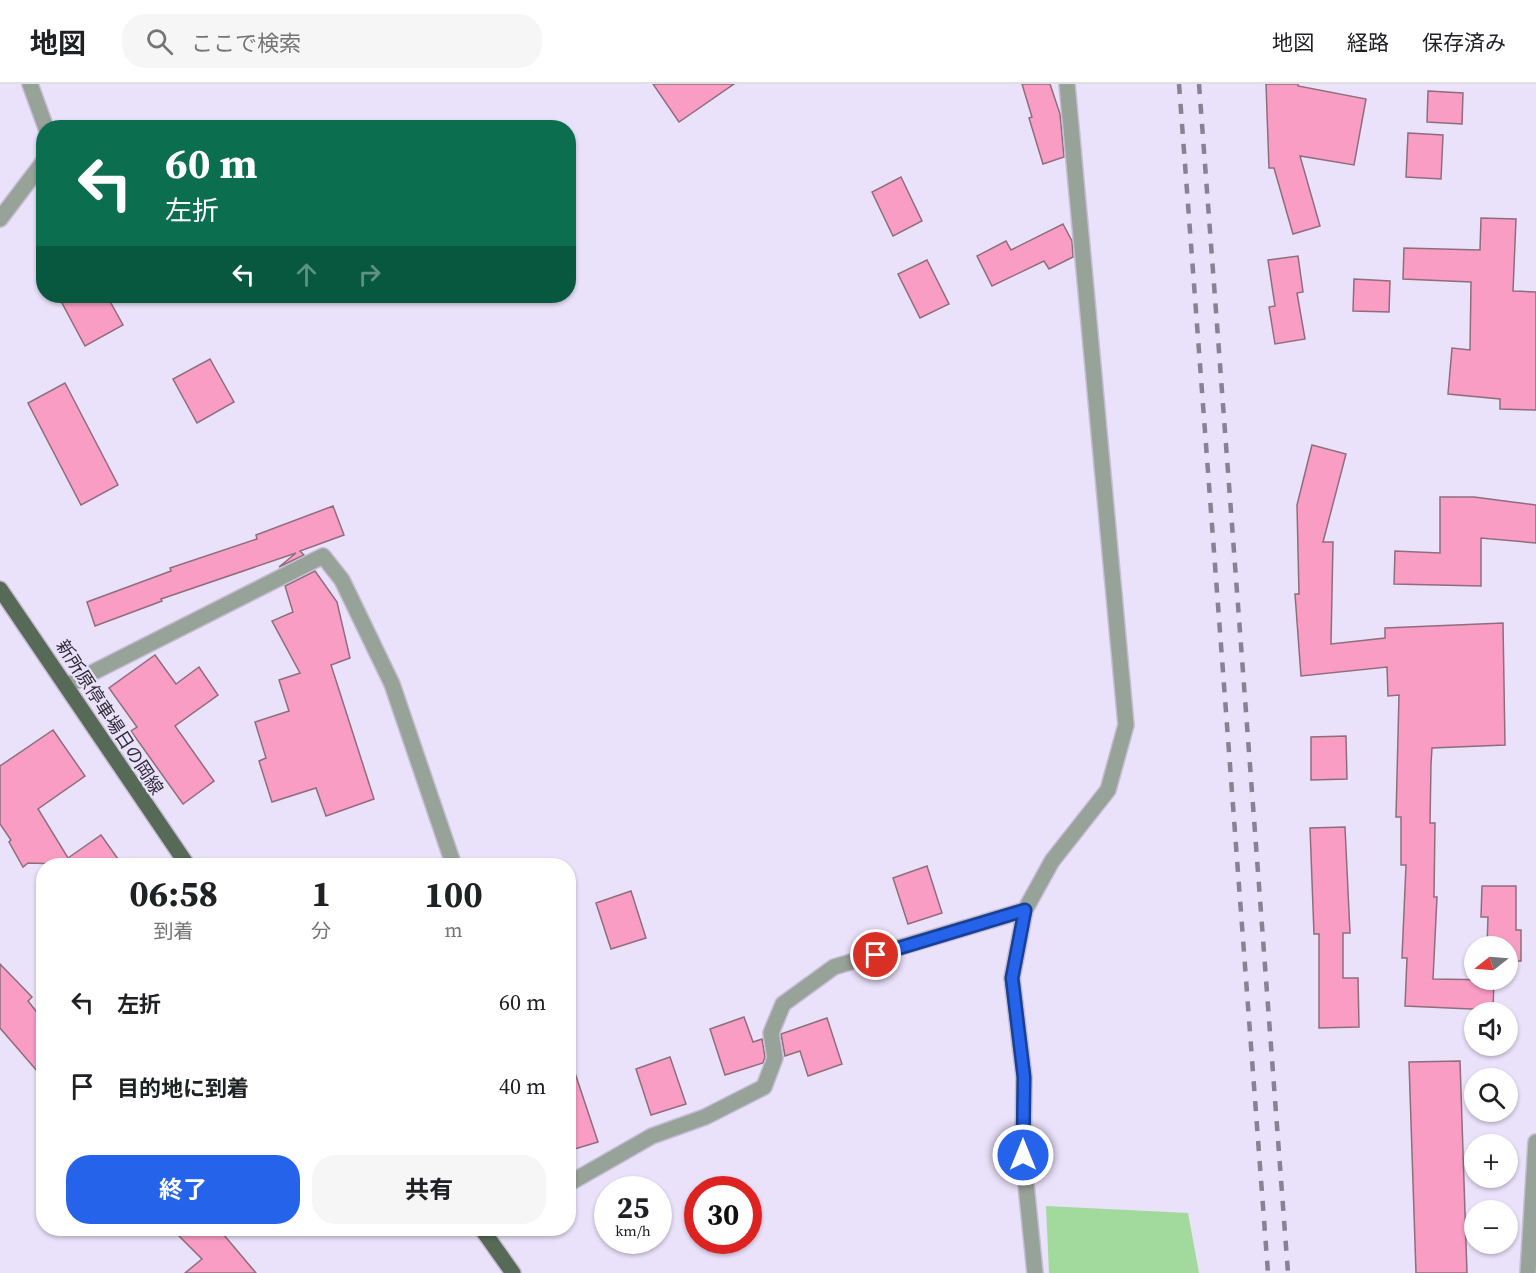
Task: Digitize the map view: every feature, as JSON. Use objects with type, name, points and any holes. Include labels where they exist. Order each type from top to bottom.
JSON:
[{"type":"main road","name":"新所原停車場日の岡線","points":[[0,589],[68,685],[143,804],[182,858]]},
{"type":"main road","points":[[487,1236],[513,1273]]},
{"type":"street","points":[[30,84],[43,120]]},
{"type":"street","points":[[1035,1273],[1023,1155],[1024,1077],[1012,978],[1025,910],[1052,861],[1108,790],[1126,725],[1067,84]]},
{"type":"street","points":[[0,219],[36,172]]},
{"type":"street","points":[[68,685],[323,556],[342,580],[392,684],[451,858]]},
{"type":"street","points":[[576,1179],[652,1136],[705,1117],[764,1088],[775,1058],[771,1033],[783,1004],[834,967],[1025,910]]},
{"type":"street","points":[[1528,1273],[1536,1142]]},
{"type":"green space","points":[[1046,1206],[1188,1213],[1199,1273],[1049,1273]]},
{"type":"building","points":[[653,84],[734,84],[679,122]]},
{"type":"building","points":[[1022,84],[1050,84],[1060,114],[1064,157],[1043,164],[1029,118],[1032,117]]},
{"type":"building","points":[[1266,84],[1298,84],[1298,86],[1366,99],[1354,165],[1300,156],[1320,226],[1293,234],[1274,168],[1269,168]]},
{"type":"building","points":[[1428,91],[1463,93],[1462,124],[1427,122]]},
{"type":"building","points":[[1408,133],[1443,135],[1441,179],[1406,177]]},
{"type":"building","points":[[901,177],[922,221],[893,236],[872,192]]},
{"type":"building","points":[[1481,218],[1516,219],[1513,291],[1536,292],[1536,410],[1500,409],[1500,399],[1448,394],[1452,348],[1470,350],[1471,282],[1403,279],[1404,248],[1480,250]]},
{"type":"building","points":[[1063,224],[1072,241],[1073,257],[1049,269],[1044,261],[992,286],[977,256],[1006,241],[1011,250]]},
{"type":"building","points":[[1298,256],[1303,292],[1297,293],[1305,339],[1275,344],[1269,307],[1275,306],[1268,260]]},
{"type":"building","points":[[927,260],[949,304],[920,318],[898,274]]},
{"type":"building","points":[[1354,279],[1390,281],[1389,312],[1353,311]]},
{"type":"building","points":[[62,303],[111,303],[123,325],[85,346]]},
{"type":"building","points":[[210,359],[234,402],[197,423],[173,379]]},
{"type":"building","points":[[65,383],[118,485],[81,505],[28,403]]},
{"type":"building","points":[[1312,445],[1346,454],[1323,542],[1333,542],[1331,644],[1385,638],[1385,628],[1503,623],[1505,745],[1432,748],[1431,764],[1430,823],[1435,823],[1434,897],[1437,897],[1433,979],[1464,980],[1464,990],[1494,990],[1493,1002],[1464,1002],[1464,1009],[1405,1006],[1407,958],[1402,958],[1406,865],[1401,865],[1401,817],[1396,817],[1399,695],[1388,696],[1387,667],[1301,676],[1295,594],[1299,594],[1297,505]]},
{"type":"building","points":[[1440,497],[1474,497],[1536,505],[1536,543],[1481,538],[1481,586],[1394,584],[1395,551],[1440,553]]},
{"type":"building","points":[[333,506],[344,535],[300,551],[304,555],[279,567],[296,553],[161,599],[162,601],[95,626],[87,602],[171,571],[170,568],[257,539],[256,535]]},
{"type":"building","points":[[315,571],[337,602],[350,658],[331,665],[374,799],[326,816],[316,788],[272,802],[259,761],[266,758],[255,722],[289,711],[279,680],[300,673],[272,621],[293,612],[285,586]]},
{"type":"building","points":[[155,655],[176,684],[199,667],[218,695],[175,726],[214,781],[183,804],[131,731],[137,727],[109,688]]},
{"type":"building","points":[[53,730],[85,776],[38,809],[68,858],[36,858],[36,863],[28,863],[23,867],[9,842],[11,840],[0,824],[0,766]]},
{"type":"building","points":[[1346,736],[1347,779],[1311,780],[1311,737]]},
{"type":"building","points":[[1345,827],[1350,933],[1343,933],[1343,978],[1358,978],[1359,1027],[1319,1028],[1319,934],[1314,934],[1310,828]]},
{"type":"building","points":[[101,835],[117,858],[68,858]]},
{"type":"building","points":[[927,866],[942,913],[908,924],[893,878]]},
{"type":"building","points":[[1482,886],[1516,886],[1516,930],[1521,930],[1521,961],[1518,961],[1518,936],[1487,936],[1488,917],[1481,917]]},
{"type":"building","points":[[631,891],[646,938],[611,949],[596,903]]},
{"type":"building","points":[[0,964],[32,997],[28,1001],[36,1011],[36,1070],[0,1028]]},
{"type":"building","points":[[744,1017],[753,1042],[762,1039],[765,1057],[763,1063],[725,1075],[710,1029]]},
{"type":"building","points":[[827,1018],[842,1064],[808,1076],[800,1051],[785,1056],[781,1034]]},
{"type":"building","points":[[670,1057],[686,1104],[651,1115],[636,1069]]},
{"type":"building","points":[[1460,1061],[1464,1254],[1466,1254],[1467,1273],[1416,1273],[1409,1062]]},
{"type":"building","points":[[576,1076],[598,1142],[576,1149]]},
{"type":"building","points":[[179,1236],[225,1236],[256,1273],[185,1273],[202,1259]]},
{"type":"railway","points":[[1179,84],[1268,1273]]},
{"type":"railway","points":[[1199,84],[1288,1273]]},
{"type":"route","points":[[876,955],[1025,910],[1012,978],[1024,1077],[1023,1155]]}]
